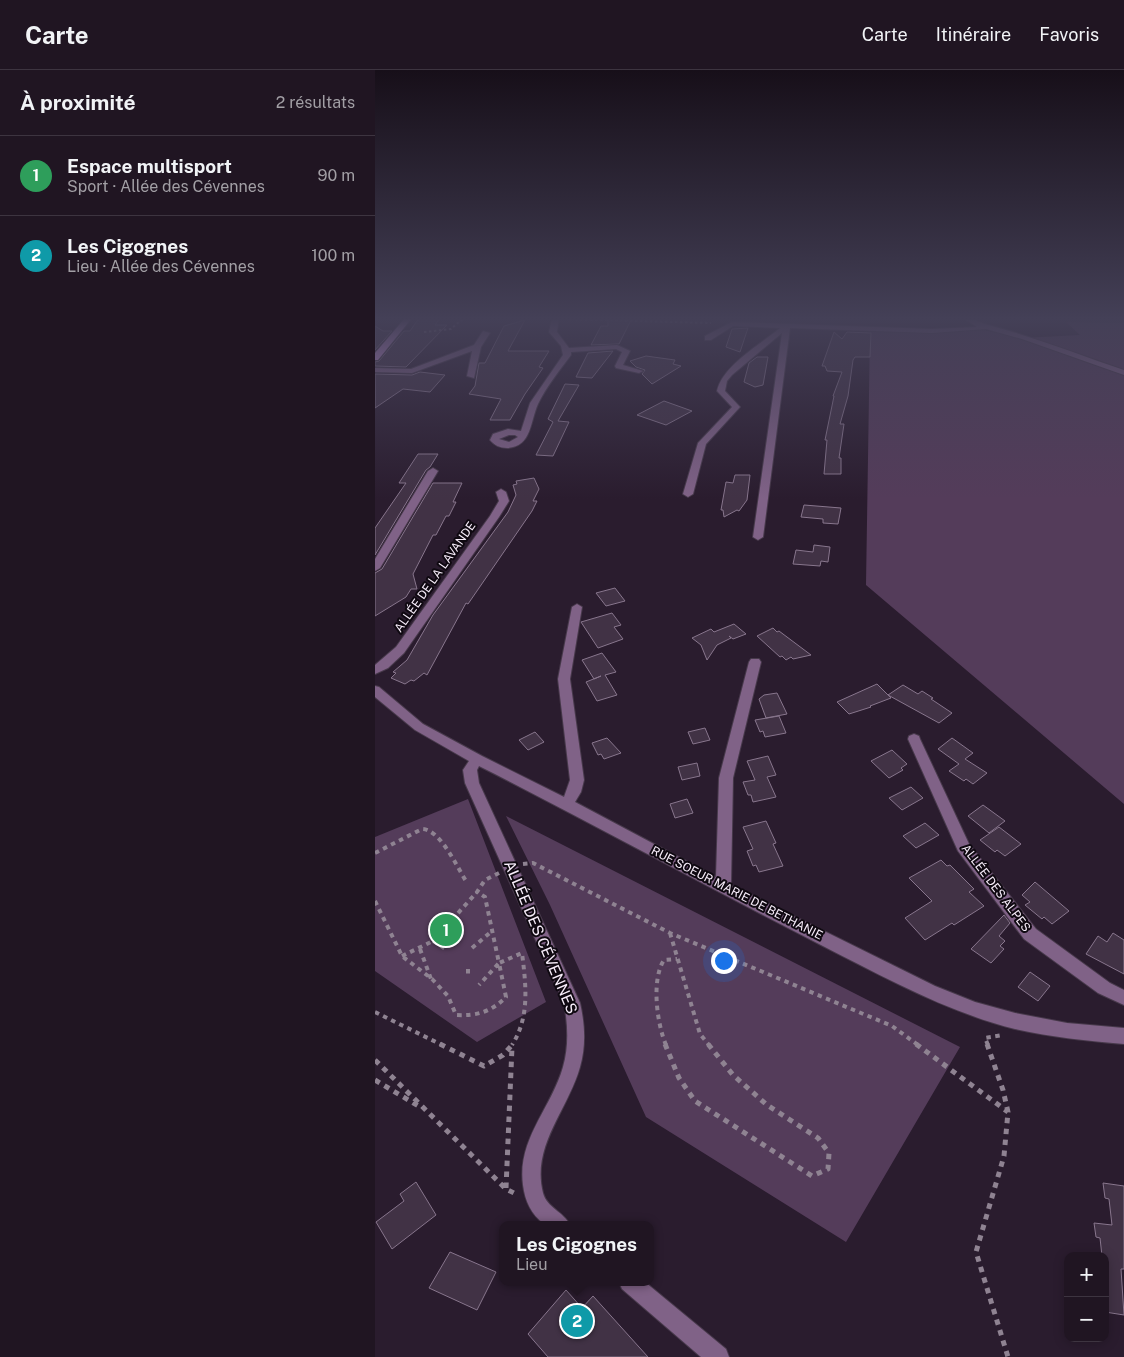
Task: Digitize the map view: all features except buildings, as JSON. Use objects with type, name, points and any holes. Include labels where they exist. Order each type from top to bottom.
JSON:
[{"type":"street","points":[[523,437],[534,403],[552,378]]},
{"type":"street","points":[[688,494],[701,442],[736,408],[721,391],[725,378]]},
{"type":"street","points":[[758,537],[780,378]]},
{"type":"street","points":[[375,568],[433,471]]},
{"type":"street","name":"ALLÉE DE LA LAVANDE","points":[[375,670],[384,665],[400,650],[500,509],[504,501],[501,492]]},
{"type":"street","points":[[567,804],[574,792],[577,780],[564,679],[577,607]]},
{"type":"street","points":[[723,888],[725,778],[755,662]]},
{"type":"street","name":"RUE SOEUR MARIE DE BETHANIE","points":[[375,690],[419,726],[477,759],[567,804],[723,888],[929,991],[974,1009],[1015,1021],[1067,1031],[1124,1036]]},
{"type":"street","name":"ALLÉE DES ALPES","points":[[914,739],[963,847],[1030,934],[1104,988],[1124,998]]},
{"type":"street","name":"ALLÉE DES CÉVENNES","points":[[477,759],[469,770],[472,783],[572,1003],[576,1020],[577,1039],[568,1078],[537,1137],[531,1160],[533,1195],[541,1209],[555,1221]]},
{"type":"street","points":[[634,1286],[718,1357]]},
{"type":"path","points":[[375,853],[422,829],[428,829],[436,834],[466,881]]},
{"type":"path","points":[[402,956],[433,941],[477,892],[485,880],[510,865],[533,863],[669,933],[892,1026],[1008,1112]]},
{"type":"path","points":[[375,902],[402,956],[432,979],[448,996],[456,1015],[477,1016],[497,1007],[506,996],[485,897],[477,892]]},
{"type":"path","points":[[472,948],[492,931]]},
{"type":"path","points":[[669,933],[677,958],[700,1034],[733,1075],[767,1105],[818,1138],[829,1153],[828,1169],[812,1176],[695,1101],[679,1078],[661,1033],[656,979],[660,966],[665,960],[677,958]]},
{"type":"path","points":[[433,941],[447,950]]},
{"type":"path","points":[[421,948],[432,979]]},
{"type":"path","points":[[479,985],[499,963],[522,953],[527,986],[524,1023],[512,1047],[506,1188]]},
{"type":"path","points":[[468,969],[468,978]]},
{"type":"path","points":[[375,1012],[484,1066],[512,1047]]},
{"type":"path","points":[[985,1038],[1003,1090],[1008,1112],[1004,1156],[976,1252],[1008,1357]]},
{"type":"path","points":[[375,1060],[506,1188],[541,1209]]},
{"type":"path","points":[[375,1080],[424,1109]]},
{"type":"shaded area","points":[[869,378],[1124,378],[1124,804],[866,585]]},
{"type":"shaded area","points":[[468,799],[546,1002],[477,1042],[375,971],[375,837]]},
{"type":"shaded area","points":[[506,816],[960,1047],[846,1242],[646,1117],[550,905]]},
{"type":"place","name":"Espace multisport","points":[[446,930]]},
{"type":"place","name":"Les Cigognes","points":[[577,1321]]}]
